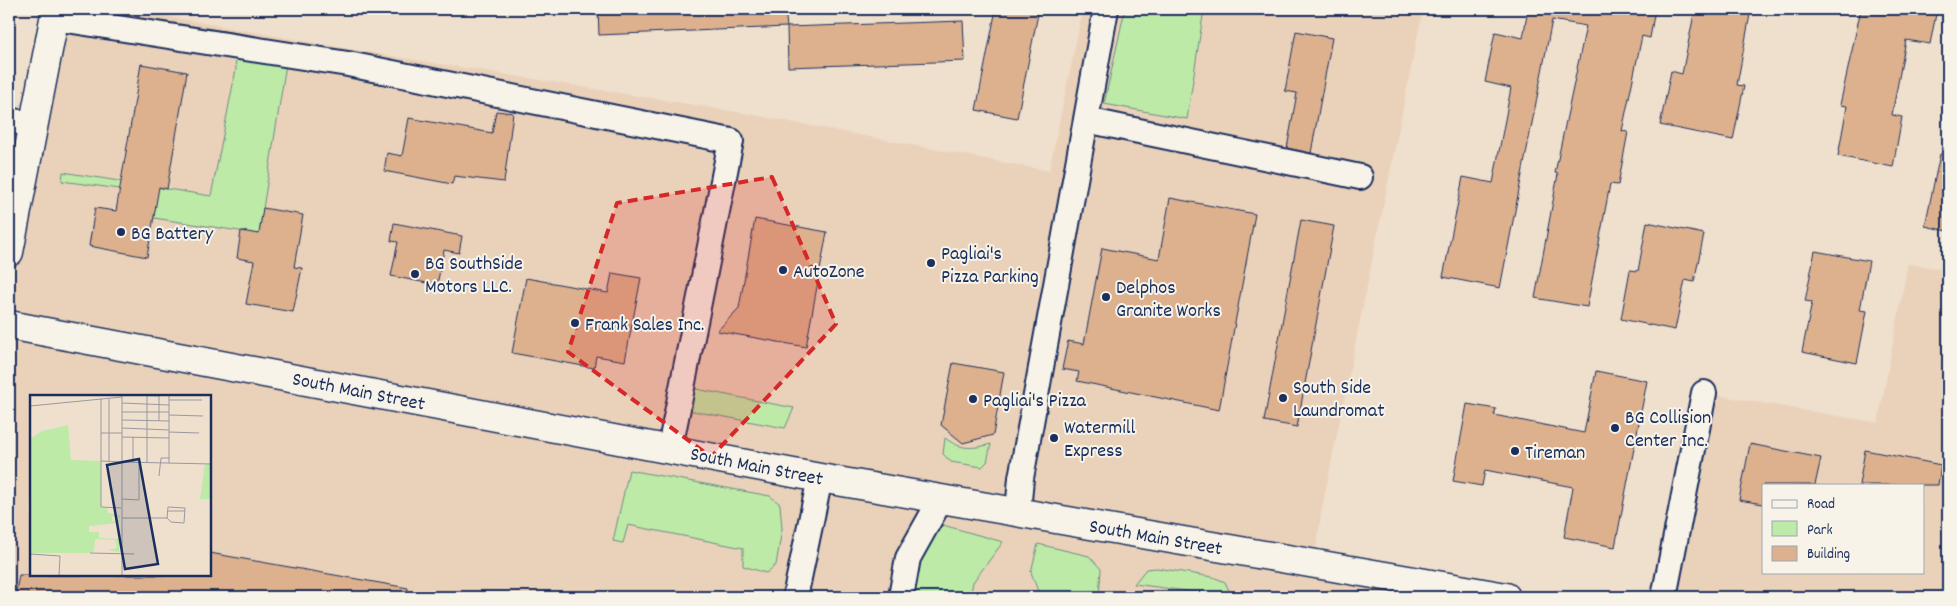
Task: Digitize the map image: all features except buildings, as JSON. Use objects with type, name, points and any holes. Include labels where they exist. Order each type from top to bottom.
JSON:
[{"type":"main road","points":[[9,252],[21,122],[55,14]]},
{"type":"main road","name":"South Main Street","points":[[9,325],[670,448],[820,478],[1506,597]]},
{"type":"street","points":[[1018,512],[1021,478],[1106,9]]},
{"type":"street","points":[[55,14],[348,64],[730,141],[670,448]]},
{"type":"street","points":[[1086,120],[1360,177]]},
{"type":"street","points":[[1664,597],[1704,393]]},
{"type":"street","points":[[795,597],[820,478]]},
{"type":"street","points":[[901,597],[908,558],[941,499]]},
{"type":"highlighted area","points":[[772,177],[836,324],[711,457],[568,352],[617,203]]},
{"type":"shaded area","points":[[56,9],[125,9],[361,51],[743,113],[1049,171],[1083,9],[1423,9],[1321,513],[1314,564],[1506,597],[9,597],[9,252]]},
{"type":"shaded area","points":[[1908,264],[1948,270],[1948,597],[1664,597],[1704,393],[1878,423]]},
{"type":"green space","points":[[1125,9],[1204,9],[1187,119],[1104,104]]},
{"type":"green space","points":[[235,56],[286,64],[259,234],[154,218],[156,194],[62,181],[63,172],[211,196],[236,69]]},
{"type":"green space","points":[[691,388],[794,408],[785,428],[687,410]]},
{"type":"green space","points":[[945,438],[956,445],[967,447],[991,444],[987,462],[982,467],[951,462],[943,454]]},
{"type":"green space","points":[[629,470],[770,496],[780,504],[782,529],[776,565],[766,573],[743,566],[743,548],[628,525],[623,543],[613,541]]},
{"type":"green space","points":[[943,525],[1003,542],[973,582],[970,597],[910,597],[917,556]]},
{"type":"green space","points":[[1038,544],[1089,556],[1101,569],[1099,597],[1040,597],[1031,572]]},
{"type":"green space","points":[[1157,568],[1213,577],[1225,582],[1232,597],[1134,584],[1146,569]]},
{"type":"place","name":"BG Battery","points":[[121,232]]},
{"type":"place","name":"Pagliai's Pizza Parking","points":[[931,263]]},
{"type":"place","name":"AutoZone","points":[[783,270]]},
{"type":"place","name":"BG SouthSide Motors LLC.","points":[[415,274]]},
{"type":"place","name":"Delphos Granite Works","points":[[1106,297]]},
{"type":"place","name":"Frank Sales Inc.","points":[[575,323]]},
{"type":"place","name":"South Side Laundromat","points":[[1283,398]]},
{"type":"place","name":"Pagliai's Pizza","points":[[973,399]]},
{"type":"place","name":"BG Collision Center Inc.","points":[[1615,428]]},
{"type":"place","name":"Watermill Express","points":[[1054,438]]},
{"type":"place","name":"Tireman","points":[[1515,451]]}]
